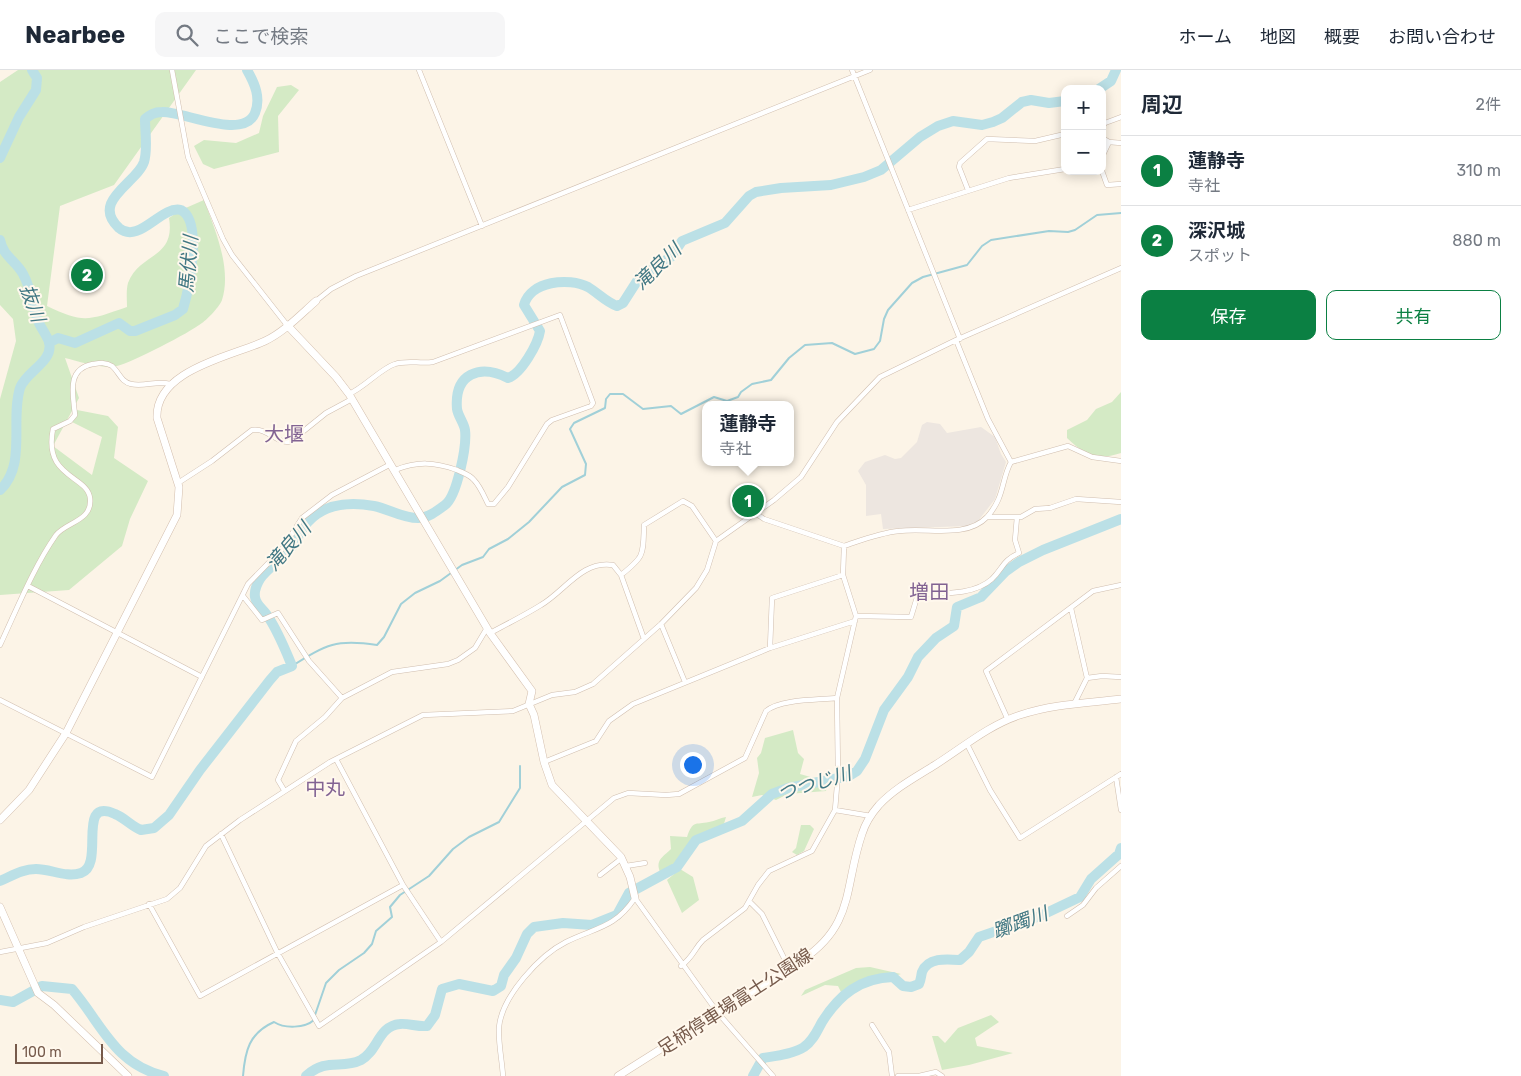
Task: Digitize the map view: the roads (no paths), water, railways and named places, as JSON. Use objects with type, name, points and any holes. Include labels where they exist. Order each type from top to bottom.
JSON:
[{"type":"street","points":[[172,70],[188,157],[223,239],[232,255],[287,326],[336,377],[350,396],[488,630],[532,691],[529,704],[534,715],[544,762],[552,785],[622,858],[634,893],[682,966],[718,1013],[773,1076]]},
{"type":"street","points":[[419,70],[482,226]]},
{"type":"street","points":[[755,513],[764,519],[844,546],[869,537],[900,531],[971,529],[986,518],[1002,492],[1011,462],[988,419],[936,278],[852,70]]},
{"type":"street","points":[[0,820],[29,790],[66,733],[174,522],[179,508],[178,483],[157,418],[159,403],[170,384],[188,373],[265,341],[287,326],[331,289],[356,276],[870,70]]},
{"type":"street","points":[[1106,123],[1121,117]]},
{"type":"street","points":[[968,190],[959,167],[960,163],[987,139],[1035,141],[1061,135]]},
{"type":"street","points":[[1106,140],[1121,144]]},
{"type":"street","points":[[1106,148],[1109,142]]},
{"type":"street","points":[[908,210],[1009,178],[1061,170]]},
{"type":"street","points":[[1103,175],[1107,185],[1121,184]]},
{"type":"street","points":[[0,952],[47,943],[84,926],[168,899],[180,888],[206,846],[221,834],[284,790],[336,759],[423,715],[513,711],[552,695],[575,692],[593,684],[661,624],[701,581],[707,570],[716,541],[801,477],[836,422],[866,389],[893,370],[958,339],[1121,268]]},
{"type":"street","points":[[0,700],[152,776],[256,573],[283,548],[302,518],[332,495],[393,467],[416,463],[436,464],[469,475],[475,481],[488,504],[494,504],[508,486],[547,424],[552,420],[591,406],[593,402],[560,315],[433,362],[394,364],[318,418],[290,442],[280,441],[264,430],[252,430],[201,470],[178,483]]},
{"type":"street","points":[[0,645],[28,586],[57,533],[83,517],[90,504],[88,493],[83,486],[57,464],[51,438],[53,429],[70,421],[75,414],[72,382],[76,373],[90,365],[104,363],[112,367],[123,380],[131,384],[161,382],[170,384]]},
{"type":"street","points":[[1011,462],[1068,446],[1092,458],[1121,460]]},
{"type":"street","points":[[986,518],[1017,517],[1034,509],[1050,508],[1076,499],[1121,502]]},
{"type":"street","points":[[621,575],[640,560],[643,549],[644,525],[683,501],[692,506],[716,541]]},
{"type":"street","points":[[544,762],[596,741],[609,721],[633,704],[685,682],[770,648],[856,619],[911,618],[918,594],[957,593],[985,584],[993,578],[1006,559],[1019,553],[1015,540],[1017,517]]},
{"type":"street","points":[[682,966],[694,956],[699,944],[715,930],[736,917],[769,871],[812,851],[835,810],[838,774],[837,698],[842,666],[856,619],[843,575],[844,546]]},
{"type":"street","points":[[284,790],[278,780],[296,741],[320,721],[342,698],[392,672],[441,665],[458,660],[475,648],[488,630],[540,606],[561,590],[576,575],[585,571],[604,564],[613,565],[621,575],[644,639]]},
{"type":"street","points":[[770,648],[772,598],[843,575]]},
{"type":"street","points":[[1008,720],[986,671],[1093,591],[1121,585]]},
{"type":"street","points":[[28,586],[202,677]]},
{"type":"street","points":[[243,596],[262,620],[278,613],[306,657],[342,698]]},
{"type":"street","points":[[1072,608],[1087,678],[1075,702]]},
{"type":"street","points":[[661,624],[685,682]]},
{"type":"street","points":[[1087,678],[1102,676],[1121,677]]},
{"type":"street","points":[[221,834],[277,952],[319,1026],[441,942],[621,795],[679,794],[745,758],[770,708],[793,702],[837,698]]},
{"type":"street","name":"足柄停車場富士公園線","points":[[618,1076],[814,952],[838,926],[862,833],[871,816],[893,792],[1008,720],[1038,709],[1075,702],[1121,699]]},
{"type":"street","points":[[967,744],[990,790],[1020,838],[1119,775],[1121,810]]},
{"type":"street","points":[[336,759],[403,885],[441,942]]},
{"type":"street","points":[[835,810],[871,816]]},
{"type":"street","points":[[600,875],[622,858]]},
{"type":"street","points":[[626,866],[644,863]]},
{"type":"street","points":[[1067,916],[1083,905],[1096,888],[1121,866]]},
{"type":"street","points":[[149,904],[200,996],[277,952],[403,885]]},
{"type":"street","points":[[503,1076],[501,1020],[524,976],[564,943],[618,919],[634,893]]},
{"type":"street","points":[[749,901],[762,914],[789,968]]},
{"type":"street","points":[[0,907],[16,948],[38,993],[54,1005],[128,1076]]},
{"type":"street","points":[[872,1024],[889,1052],[892,1076]]},
{"type":"street","points":[[898,1076],[919,1076],[936,1072],[942,1076]]},
{"type":"waterway","name":"抜川","points":[[0,158],[19,117],[36,90],[37,78],[32,70]]},
{"type":"waterway","name":"馬伏川","points":[[49,343],[58,338],[75,343],[119,323],[130,331],[135,331],[175,315],[183,309],[191,272],[193,241],[188,217],[181,210],[173,210],[134,232],[127,232],[119,228],[111,218],[110,209],[112,201],[140,170],[144,162],[146,146],[145,119],[152,114],[172,113],[226,125],[239,125],[249,121],[257,107],[257,96],[255,86],[247,70]]},
{"type":"waterway","name":"滝良川","points":[[1105,85],[1111,81],[1116,70]]},
{"type":"waterway","name":"滝良川","points":[[0,881],[31,869],[42,869],[64,874],[81,873],[88,867],[91,858],[93,823],[96,814],[103,811],[115,814],[141,830],[154,828],[169,815],[200,770],[270,680],[277,672],[292,666],[275,627],[256,600],[255,590],[260,579],[288,552],[308,522],[322,511],[339,505],[356,504],[380,507],[406,517],[422,518],[436,512],[445,505],[457,482],[464,447],[465,430],[457,409],[457,397],[460,387],[464,380],[479,372],[498,374],[508,378],[523,365],[532,351],[540,331],[524,305],[534,291],[551,283],[571,282],[588,287],[617,306],[623,303],[639,278],[672,256],[682,241],[725,223],[749,196],[756,192],[781,188],[831,185],[864,177],[881,170],[920,137],[938,126],[953,121],[982,125],[1002,118],[1022,102],[1031,100],[1049,103],[1061,102]]},
{"type":"waterway","points":[[727,401],[738,397],[741,392],[752,384],[771,380],[789,358],[805,345],[832,343],[855,354],[874,349],[880,341],[884,319],[888,310],[912,283],[923,277],[967,265],[982,246],[991,240],[1049,231],[1068,232],[1075,230],[1097,215],[1121,213]]},
{"type":"waterway","name":"馬伏川","points":[[0,240],[4,250],[26,279],[38,321],[49,342],[49,349],[44,361],[28,376],[20,388],[16,414],[16,455],[8,480],[0,490]]},
{"type":"waterway","points":[[292,666],[323,648],[332,645],[341,643],[377,645],[384,637],[401,604],[415,593],[440,581],[462,565],[483,557],[489,549],[508,539],[529,522],[562,487],[585,475],[586,464],[570,429],[574,423],[605,408],[606,399],[610,394],[623,394],[643,409],[671,406],[681,414],[702,403]]},
{"type":"waterway","points":[[706,401],[714,397],[727,401]]},
{"type":"waterway","name":"つつじ川","points":[[306,1076],[314,1070],[327,1065],[354,1063],[361,1060],[367,1056],[382,1034],[393,1026],[400,1024],[427,1026],[435,1015],[442,989],[459,984],[493,991],[501,986],[504,975],[516,958],[527,934],[534,927],[563,923],[592,925],[617,915],[629,893],[677,867],[696,840],[742,821],[772,794],[788,788],[849,776],[857,771],[865,759],[884,710],[908,677],[918,657],[936,638],[954,626],[957,607],[981,597],[1005,572],[1019,562],[1043,550],[1121,519]]},
{"type":"waterway","points":[[315,1015],[326,983],[339,970],[364,953],[372,944],[376,931],[392,917],[390,907],[400,895],[429,876],[453,849],[469,837],[499,822],[520,788],[520,766]]},
{"type":"waterway","name":"躑躅川","points":[[753,1076],[763,1058],[790,1053],[807,1045],[829,1012],[843,996],[852,990],[881,978],[893,977],[903,986],[911,987],[919,984],[925,967],[933,961],[960,960],[969,952],[979,937],[1040,916],[1080,897],[1091,879],[1119,854],[1121,848]]},
{"type":"waterway","name":"つつじ川","points":[[0,1000],[13,1002],[42,986],[72,989],[110,1041],[121,1052],[147,1070],[164,1076]]},
{"type":"waterway","points":[[243,1076],[245,1059],[250,1044],[254,1037],[266,1026],[274,1022],[284,1026],[295,1027],[306,1025],[314,1020]]},
{"type":"place","name":"深沢城","points":[[87,275]]},
{"type":"place","name":"蓮静寺","points":[[748,501]]},
{"type":"district","name":"大堰","points":[[284,434]]},
{"type":"district","name":"増田","points":[[929,592]]},
{"type":"district","name":"中丸","points":[[325,788]]}]
